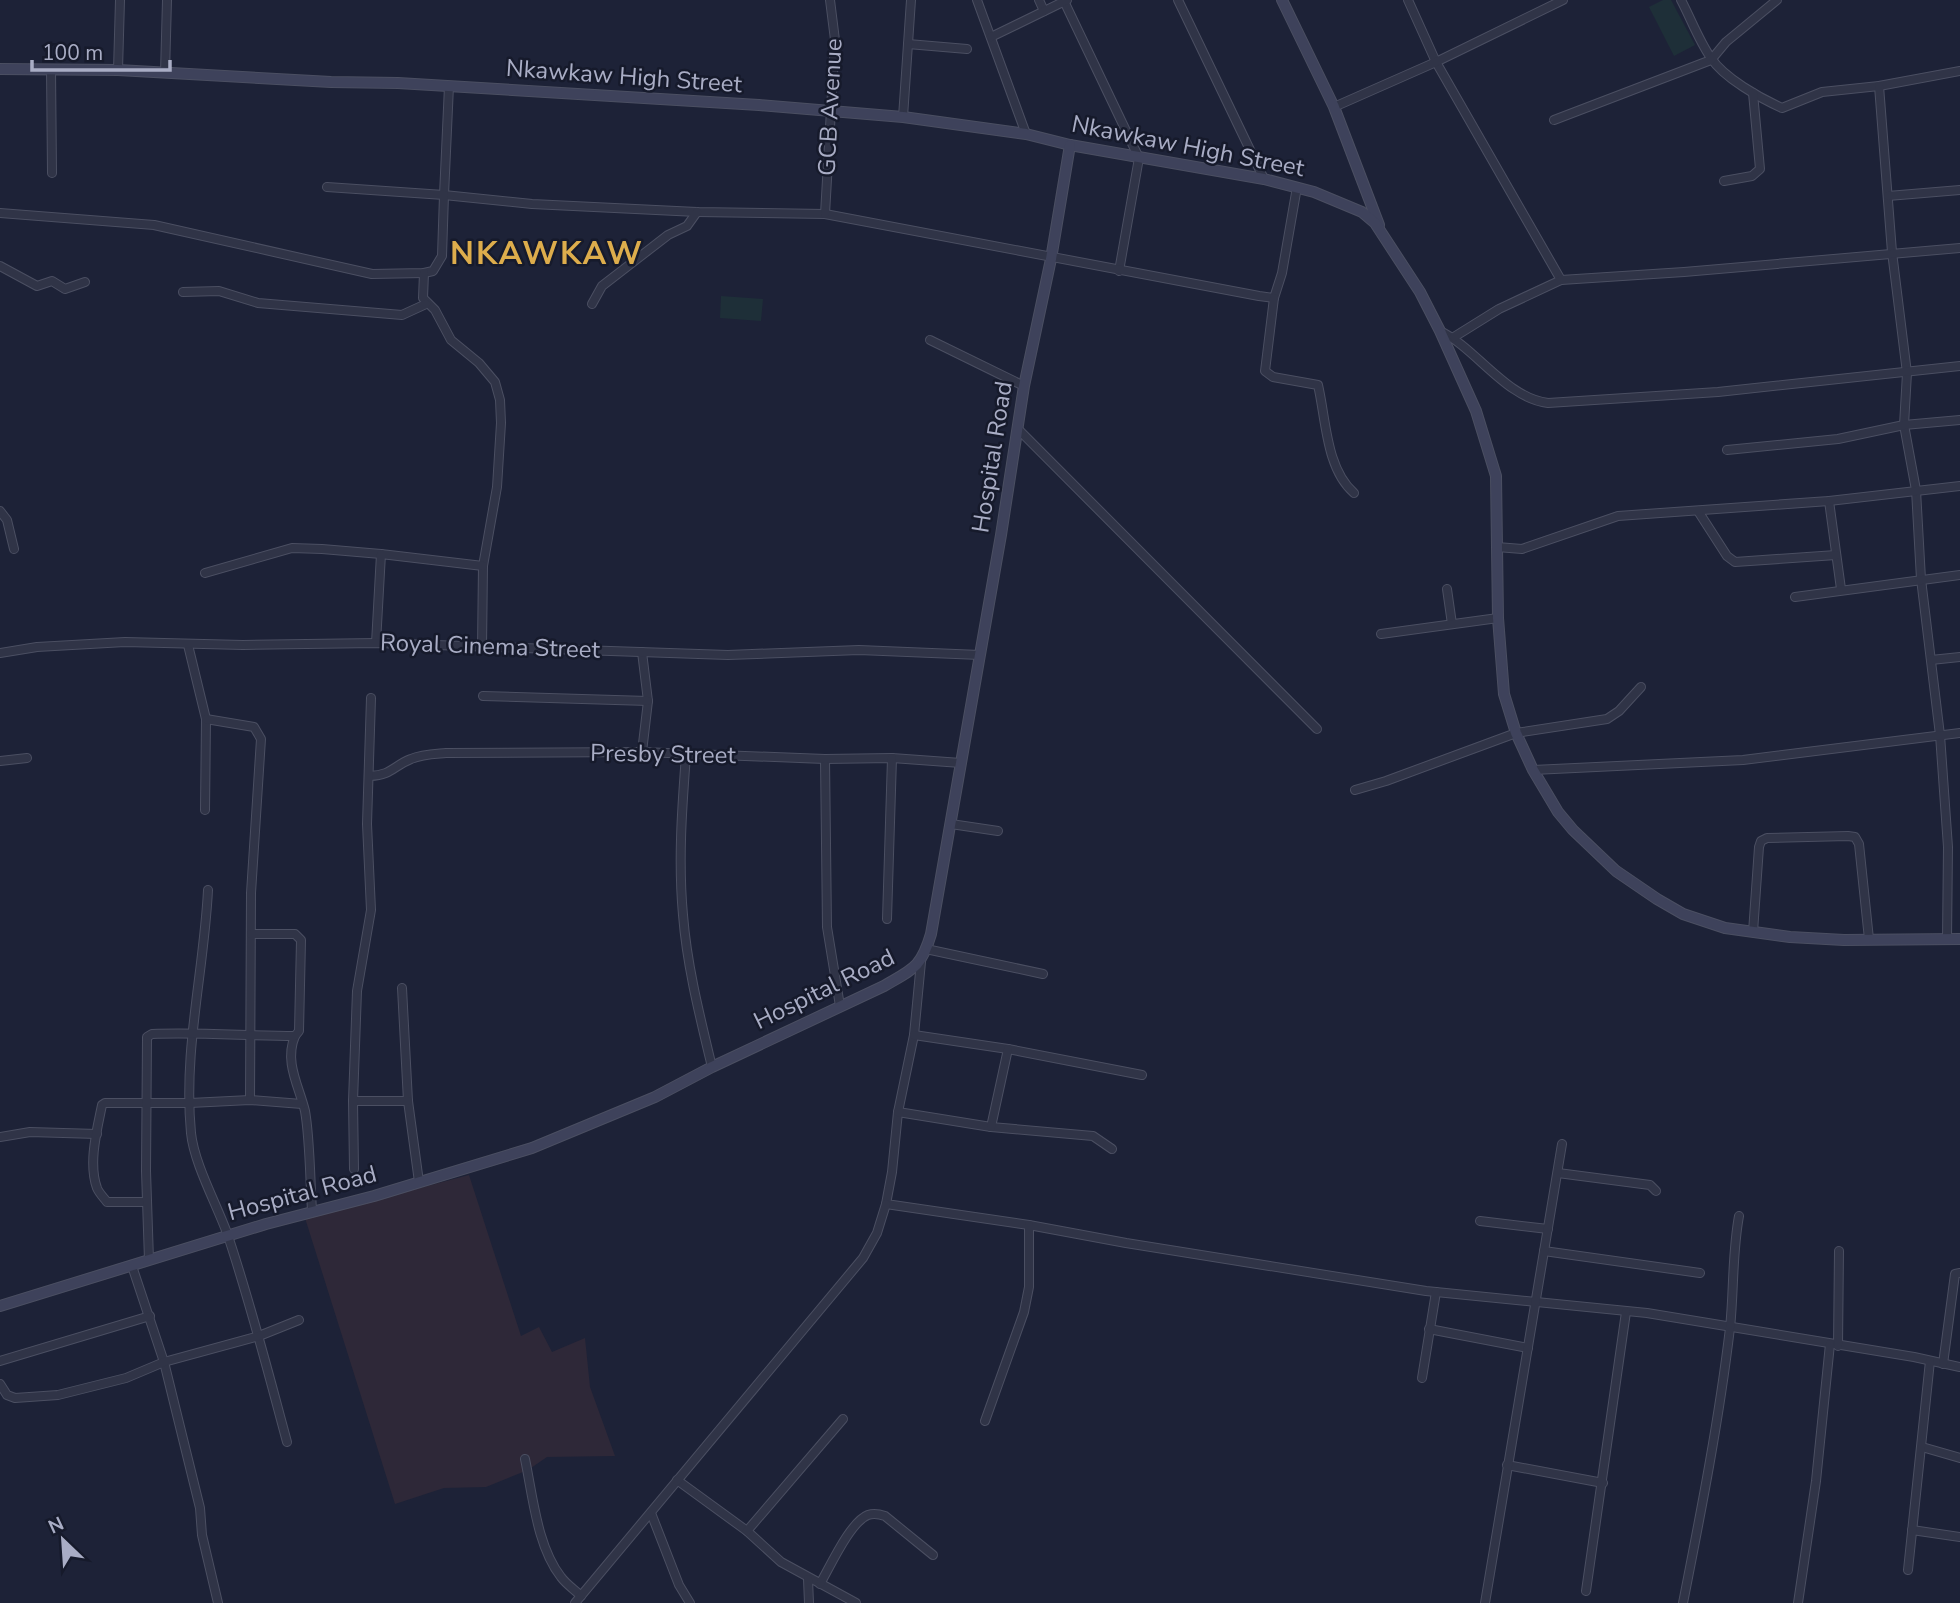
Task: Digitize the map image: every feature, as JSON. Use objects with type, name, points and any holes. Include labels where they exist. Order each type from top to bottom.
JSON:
[{"type":"main road","points":[[1282,0],[1335,107],[1383,236]]},
{"type":"main road","name":"Nkawkaw High Street","points":[[0,69],[118,69],[449,86],[903,117],[1026,134],[1070,145],[1264,179],[1314,192],[1362,212],[1374,223],[1420,292],[1476,411],[1496,477],[1498,618],[1504,694],[1516,733],[1533,770],[1558,812],[1573,831],[1616,872],[1683,914],[1725,928],[1790,937],[1960,939]]},
{"type":"main road","name":"Hospital Road","points":[[0,1306],[312,1210],[532,1148],[655,1097],[909,973],[921,961],[926,949],[950,824],[998,556],[1024,387],[1051,259],[1070,145]]},
{"type":"street","points":[[118,69],[120,0]]},
{"type":"street","points":[[165,73],[167,0]]},
{"type":"street","name":"GCB Avenue","points":[[825,214],[835,40],[831,0]]},
{"type":"street","points":[[903,117],[911,0]]},
{"type":"street","points":[[977,0],[1026,134]]},
{"type":"street","points":[[1038,0],[1044,11]]},
{"type":"street","points":[[1178,0],[1264,179]]},
{"type":"street","points":[[1408,0],[1436,62],[1561,280]]},
{"type":"street","points":[[1335,107],[1436,62],[1563,0]]},
{"type":"street","points":[[1681,0],[1711,60],[1753,93],[1782,108],[1822,92],[1879,86],[1960,72]]},
{"type":"street","points":[[1554,120],[1711,60],[1726,42],[1776,0]]},
{"type":"street","points":[[991,37],[1066,1],[1139,158],[1119,271]]},
{"type":"street","points":[[908,44],[967,49]]},
{"type":"street","points":[[51,69],[52,173]]},
{"type":"street","points":[[0,213],[153,225],[372,274],[433,271],[442,256],[449,86]]},
{"type":"street","points":[[1879,86],[1892,253],[1906,373],[1904,425],[1916,490],[1921,579],[1940,735],[1948,847],[1947,939]]},
{"type":"street","points":[[1724,181],[1752,176],[1760,169],[1753,93]]},
{"type":"street","points":[[327,187],[531,204],[697,212],[825,214],[1051,259],[1274,298]]},
{"type":"street","points":[[1297,187],[1282,273],[1274,298],[1265,371],[1273,377],[1318,385],[1325,434],[1338,471],[1353,494]]},
{"type":"street","points":[[1888,196],[1960,190]]},
{"type":"street","points":[[592,304],[602,286],[668,235],[687,226],[697,212]]},
{"type":"street","points":[[1454,337],[1507,304],[1561,280],[1960,248]]},
{"type":"street","points":[[0,266],[37,286],[52,281],[65,289],[85,282]]},
{"type":"street","points":[[425,273],[423,298],[426,304],[435,310],[451,340],[479,363],[495,382],[500,400],[497,486],[483,566],[482,647]]},
{"type":"street","points":[[183,292],[219,291],[258,303],[402,315],[426,304]]},
{"type":"street","points":[[1440,331],[1454,337],[1488,369],[1535,400],[1548,403],[1718,393],[1960,366]]},
{"type":"street","points":[[930,340],[1024,387]]},
{"type":"street","points":[[1727,450],[1838,439],[1904,425],[1960,420]]},
{"type":"street","points":[[1018,429],[1317,729]]},
{"type":"street","points":[[1497,547],[1522,549],[1618,516],[1829,501],[1960,486]]},
{"type":"street","points":[[1829,501],[1841,589]]},
{"type":"street","points":[[1698,511],[1727,556],[1735,562],[1836,555]]},
{"type":"street","points":[[0,512],[7,520],[14,549]]},
{"type":"street","points":[[205,573],[292,548],[380,554],[483,566]]},
{"type":"street","points":[[376,642],[380,554]]},
{"type":"street","points":[[1795,597],[1960,575]]},
{"type":"street","points":[[1447,589],[1452,624]]},
{"type":"street","points":[[1381,634],[1498,618]]},
{"type":"street","name":"Royal Cinema Street","points":[[0,653],[72,644],[125,642],[188,645],[376,642],[728,654],[859,650],[980,655]]},
{"type":"street","points":[[188,645],[206,719],[205,810]]},
{"type":"street","points":[[642,652],[648,701],[642,752]]},
{"type":"street","points":[[1931,660],[1960,657]]},
{"type":"street","points":[[1355,790],[1516,733],[1607,719],[1619,711],[1641,687]]},
{"type":"street","points":[[483,696],[648,701]]},
{"type":"street","points":[[354,1169],[353,1101],[357,991],[371,910],[367,824],[371,698]]},
{"type":"street","points":[[206,719],[254,727],[261,739],[251,893],[250,1100]]},
{"type":"street","points":[[1533,770],[1743,760],[1960,733]]},
{"type":"street","name":"Presby Street","points":[[370,776],[386,775],[399,765],[419,756],[446,753],[642,752],[825,759],[892,758],[961,763]]},
{"type":"street","points":[[686,755],[680,831],[683,915],[712,1067]]},
{"type":"street","points":[[0,761],[27,758]]},
{"type":"street","points":[[887,919],[892,758]]},
{"type":"street","points":[[825,759],[827,927],[840,1006]]},
{"type":"street","points":[[950,824],[998,831]]},
{"type":"street","points":[[1753,932],[1761,841],[1767,838],[1848,836],[1855,837],[1859,844],[1869,939]]},
{"type":"street","points":[[208,890],[206,928],[191,1032],[191,1134],[228,1236],[287,1442]]},
{"type":"street","points":[[251,934],[295,934],[301,940],[300,1025],[292,1043],[291,1062],[305,1112],[312,1210]]},
{"type":"street","points":[[926,949],[1043,974]]},
{"type":"street","points":[[525,1460],[548,1555],[578,1600],[863,1258],[877,1233],[892,1172],[898,1111],[914,1035],[921,961]]},
{"type":"street","points":[[402,988],[408,1101],[419,1182]]},
{"type":"street","points":[[149,1260],[147,1037],[152,1034],[191,1032],[295,1036]]},
{"type":"street","points":[[914,1035],[1008,1049],[1142,1075]]},
{"type":"street","points":[[991,1127],[1008,1049]]},
{"type":"street","points":[[147,1202],[107,1202],[97,1189],[94,1168],[96,1134],[102,1104],[105,1102],[190,1103],[250,1100],[302,1104]]},
{"type":"street","points":[[353,1101],[408,1101]]},
{"type":"street","points":[[898,1111],[991,1127],[1093,1136],[1112,1149]]},
{"type":"street","points":[[0,1137],[30,1132],[96,1134]]},
{"type":"street","points":[[1485,1603],[1562,1144]]},
{"type":"street","points":[[1558,1173],[1650,1185],[1656,1191]]},
{"type":"street","points":[[886,1204],[1436,1292],[1647,1313],[1960,1367]]},
{"type":"street","points":[[1684,1603],[1706,1486],[1730,1328],[1734,1245],[1739,1216]]},
{"type":"street","points":[[1480,1221],[1548,1229]]},
{"type":"street","points":[[985,1421],[1024,1312],[1029,1287],[1029,1225]]},
{"type":"street","points":[[1544,1251],[1700,1273]]},
{"type":"street","points":[[1798,1603],[1834,1345],[1839,1251]]},
{"type":"street","points":[[132,1266],[164,1362],[200,1508],[202,1535],[218,1603]]},
{"type":"street","points":[[1943,1364],[1955,1274],[1960,1273]]},
{"type":"street","points":[[1422,1378],[1436,1292]]},
{"type":"street","points":[[1586,1591],[1626,1312]]},
{"type":"street","points":[[0,1361],[150,1316]]},
{"type":"street","points":[[0,1384],[6,1395],[15,1398],[58,1395],[126,1378],[164,1362],[258,1336],[299,1320]]},
{"type":"street","points":[[1429,1329],[1528,1348]]},
{"type":"street","points":[[1908,1570],[1930,1361]]},
{"type":"street","points":[[747,1531],[843,1419]]},
{"type":"street","points":[[1922,1447],[1960,1458]]},
{"type":"street","points":[[1507,1465],[1603,1483]]},
{"type":"street","points":[[677,1480],[747,1531],[781,1562],[856,1603]]},
{"type":"street","points":[[651,1513],[679,1585],[690,1603]]},
{"type":"street","points":[[820,1584],[856,1524],[867,1515],[885,1516],[933,1555]]},
{"type":"street","points":[[1912,1530],[1960,1537]]},
{"type":"street","points":[[808,1579],[809,1603]]},
{"type":"shaded area","points":[[1663,0],[1671,0],[1695,45],[1674,56],[1649,7]]},
{"type":"shaded area","points":[[721,296],[763,299],[761,321],[720,318]]},
{"type":"shaded area","points":[[469,1175],[521,1336],[539,1327],[552,1352],[585,1338],[590,1387],[615,1456],[547,1457],[528,1470],[486,1487],[444,1488],[395,1504],[305,1218]]},
{"type":"district","name":"NKAWKAW","points":[[547,253]]}]
